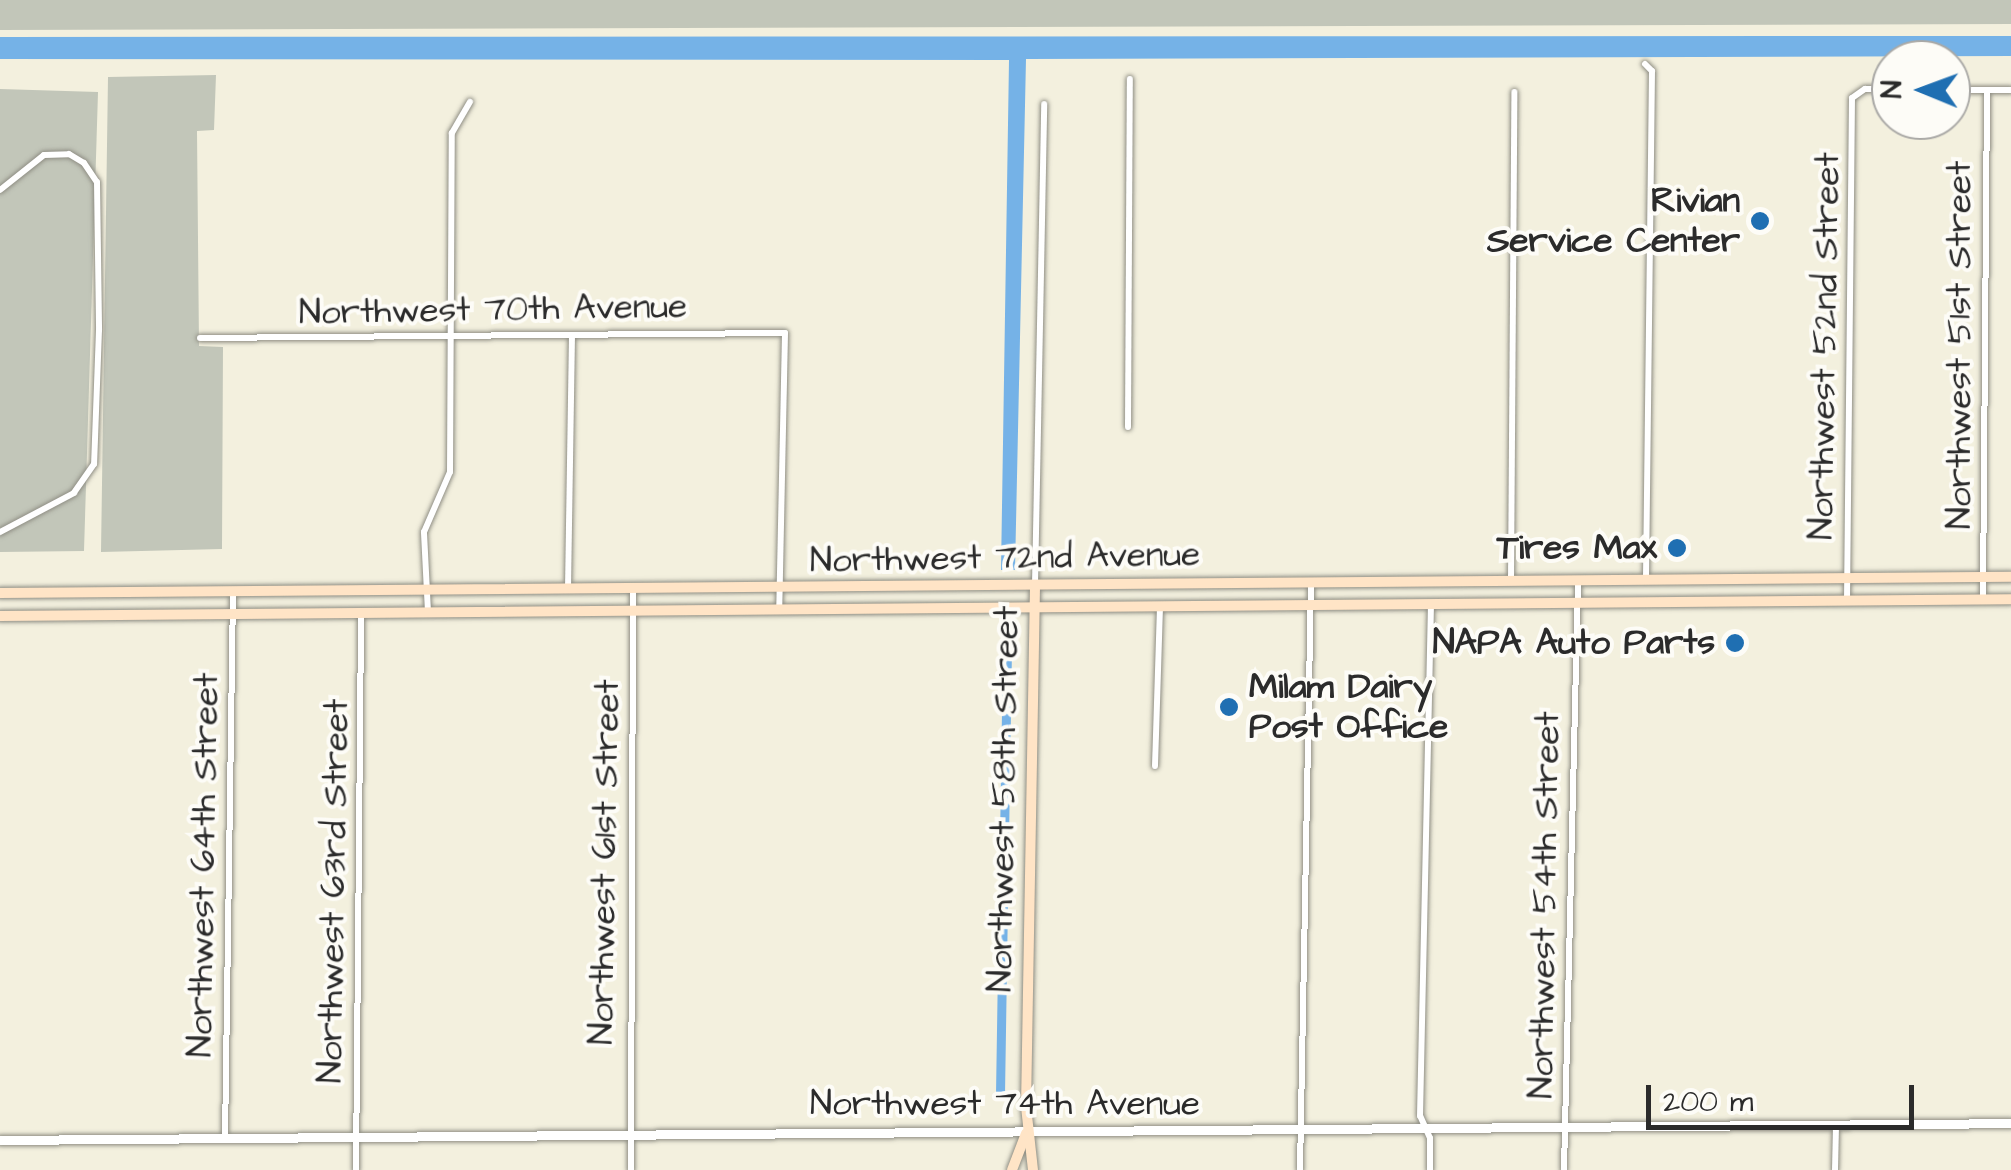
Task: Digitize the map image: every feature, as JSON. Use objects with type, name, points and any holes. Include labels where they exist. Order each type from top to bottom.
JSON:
[{"type":"main road","name":"Northwest 72nd Avenue","points":[[0,593],[2011,577]]},
{"type":"main road","name":"Northwest 58th Street","points":[[1033,1170],[1026,1134],[1035,585]]},
{"type":"main road","name":"Northwest 72nd Avenue","points":[[0,616],[2011,599]]},
{"type":"main road","name":"Northwest 58th Street","points":[[1012,1170],[1026,1134]]},
{"type":"street","points":[[1645,64],[1652,71],[1646,580]]},
{"type":"street","points":[[1128,427],[1130,79]]},
{"type":"street","points":[[1971,90],[2011,90]]},
{"type":"street","name":"Northwest 51st Street","points":[[1983,600],[1987,90]]},
{"type":"street","name":"Northwest 52nd Street","points":[[1847,600],[1856,92],[1871,91]]},
{"type":"street","points":[[1511,581],[1514,92]]},
{"type":"street","points":[[428,612],[426,525],[450,472],[452,133],[470,102]]},
{"type":"street","name":"Northwest 58th Street","points":[[1035,585],[1044,104]]},
{"type":"street","points":[[0,190],[44,154],[69,154],[97,182],[94,464],[74,493],[0,532]]},
{"type":"street","name":"Northwest 70th Avenue","points":[[200,338],[785,333],[781,588]]},
{"type":"street","points":[[568,590],[572,335]]},
{"type":"street","name":"Northwest 54th Street","points":[[1564,1170],[1578,581]]},
{"type":"street","points":[[1300,1170],[1311,583]]},
{"type":"street","points":[[779,609],[781,588]]},
{"type":"street","name":"Northwest 61st Street","points":[[632,1170],[627,1135],[633,589]]},
{"type":"street","name":"Northwest 64th Street","points":[[226,1138],[233,592]]},
{"type":"street","points":[[1430,1170],[1425,1128],[1432,604]]},
{"type":"street","points":[[1156,766],[1160,606]]},
{"type":"street","name":"Northwest 63rd Street","points":[[356,1170],[362,612]]},
{"type":"street","name":"Northwest 74th Avenue","points":[[0,1140],[2011,1124]]},
{"type":"street","points":[[1834,1170],[1836,1126]]},
{"type":"shaded area","points":[[0,0],[2011,0],[2011,24],[0,30]]},
{"type":"shaded area","points":[[216,75],[214,130],[197,131],[199,346],[223,347],[222,549],[101,552],[108,77]]},
{"type":"shaded area","points":[[0,89],[98,92],[84,551],[0,552]]},
{"type":"water","points":[[2011,36],[2011,56],[1971,56],[1971,40],[1871,40],[1871,56],[1026,59],[1015,570],[1001,570],[1009,60],[0,59],[0,37]]},
{"type":"waterway","points":[[1000,1094],[1007,636]]},
{"type":"place","name":"Rivian Service Center","points":[[1760,221]]},
{"type":"place","name":"Tires Max","points":[[1677,548]]},
{"type":"place","name":"NAPA Auto Parts","points":[[1735,643]]},
{"type":"place","name":"Milam Dairy Post Office","points":[[1229,707]]}]
